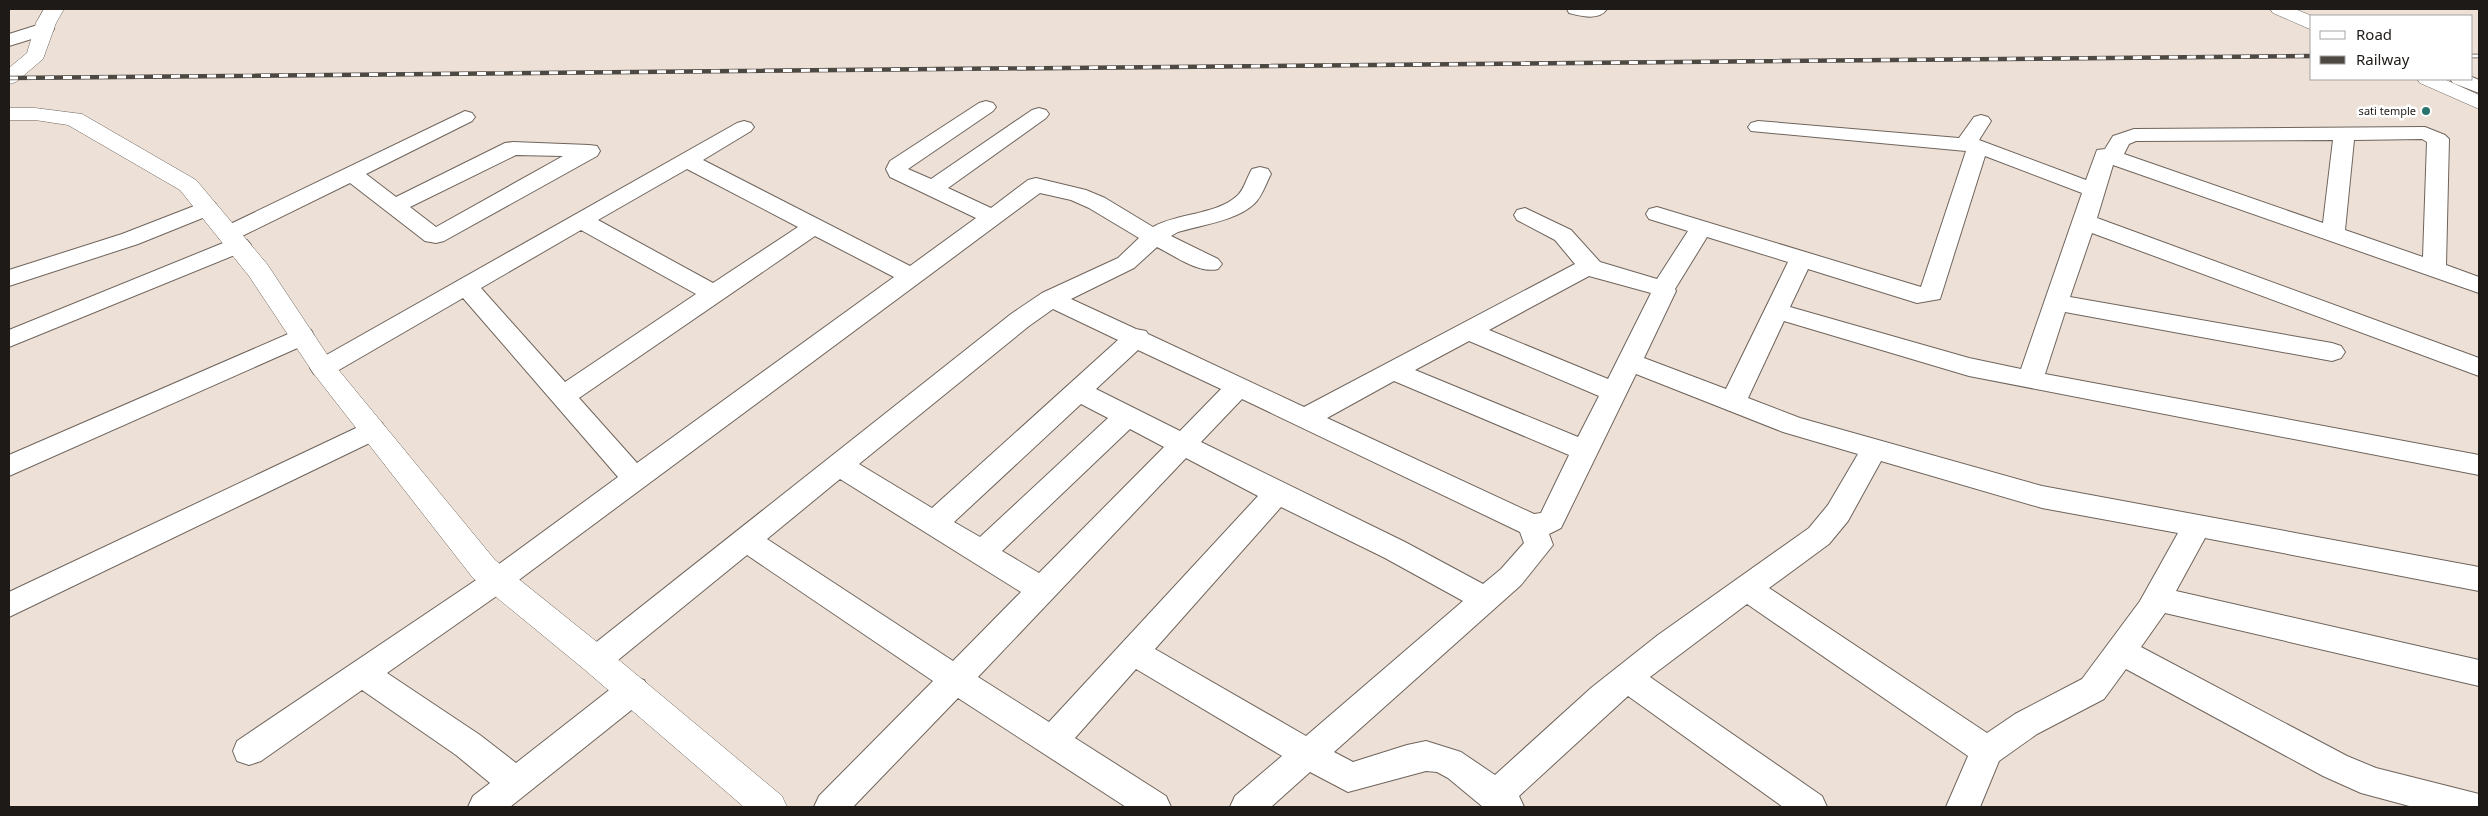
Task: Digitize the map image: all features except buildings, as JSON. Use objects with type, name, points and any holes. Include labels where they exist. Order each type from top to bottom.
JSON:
[{"type":"street","points":[[9,78],[36,54],[44,29],[54,9]]},
{"type":"street","points":[[1576,9],[1588,12],[1598,9]]},
{"type":"street","points":[[2280,9],[2310,23]]},
{"type":"street","points":[[9,40],[44,29]]},
{"type":"street","points":[[2432,80],[2479,87]]},
{"type":"street","points":[[2457,85],[2479,103]]},
{"type":"street","points":[[986,107],[898,166],[898,172],[992,217]]},
{"type":"street","points":[[9,114],[34,114],[74,119],[188,185],[258,270],[323,368],[484,569],[633,690],[769,807]]},
{"type":"street","points":[[932,189],[1039,114]]},
{"type":"street","points":[[9,339],[234,240],[351,173],[465,116]]},
{"type":"street","points":[[1657,214],[1917,295],[1931,292],[1972,145],[1981,121]]},
{"type":"street","points":[[323,368],[744,127]]},
{"type":"street","points":[[1758,127],[1972,145],[2094,190]]},
{"type":"street","points":[[2333,234],[2344,133]]},
{"type":"street","points":[[2112,157],[2120,140],[2134,135],[2425,133],[2438,139],[2434,269]]},
{"type":"street","points":[[351,173],[433,236],[442,235],[586,152],[588,149],[513,148],[394,206]]},
{"type":"street","points":[[2030,380],[2085,222],[2105,155],[2479,285]]},
{"type":"street","points":[[687,160],[910,276]]},
{"type":"street","points":[[596,660],[1020,320],[1052,299],[1126,263],[1154,238],[1181,222],[1229,210],[1240,204],[1247,199],[1260,174]]},
{"type":"street","points":[[249,751],[498,580],[1036,185],[1042,185],[1097,203],[1154,238],[1210,264]]},
{"type":"street","points":[[9,278],[130,239],[207,208]]},
{"type":"street","points":[[1525,216],[1563,235],[1591,267]]},
{"type":"street","points":[[582,221],[714,294]]},
{"type":"street","points":[[2085,222],[2479,367]]},
{"type":"street","points":[[563,396],[814,226]]},
{"type":"street","points":[[1052,299],[1137,337],[1531,525],[1542,525],[1551,520],[1664,291],[1663,289],[1701,228]]},
{"type":"street","points":[[1732,402],[1802,259]]},
{"type":"street","points":[[1305,418],[1586,268],[1591,267],[1663,289]]},
{"type":"street","points":[[467,287],[635,478]]},
{"type":"street","points":[[2056,303],[2332,352]]},
{"type":"street","points":[[1776,311],[1969,367],[2479,465]]},
{"type":"street","points":[[1468,330],[1614,392]]},
{"type":"street","points":[[9,466],[302,336]]},
{"type":"street","points":[[934,523],[1137,337]]},
{"type":"street","points":[[1628,362],[1792,425],[2042,497],[2479,579]]},
{"type":"street","points":[[1393,371],[1584,451]]},
{"type":"street","points":[[831,807],[1240,387]]},
{"type":"street","points":[[1078,391],[1183,446],[1396,550],[1484,598]]},
{"type":"street","points":[[982,553],[1126,417]]},
{"type":"street","points":[[9,605],[373,430]]},
{"type":"street","points":[[1133,652],[1348,776],[1357,777],[1381,767],[1424,756],[1442,758],[1461,769],[1501,802],[1602,698],[1669,644],[1819,536],[1838,513],[1874,449]]},
{"type":"street","points":[[839,465],[1042,590]]},
{"type":"street","points":[[1052,741],[1277,493]]},
{"type":"street","points":[[1246,807],[1484,598],[1511,577],[1539,545],[1531,525]]},
{"type":"street","points":[[1963,807],[1987,752],[2026,724],[2093,689],[2157,599],[2198,526]]},
{"type":"street","points":[[746,540],[955,679],[1154,807]]},
{"type":"street","points":[[1747,589],[1987,752]]},
{"type":"street","points":[[2157,599],[2479,673]]},
{"type":"street","points":[[2121,651],[2335,766],[2373,782],[2472,807]]},
{"type":"street","points":[[362,673],[468,745],[516,783]]},
{"type":"street","points":[[1627,678],[1810,807]]},
{"type":"street","points":[[485,807],[633,690]]},
{"type":"railway","points":[[9,78],[2310,56]]},
{"type":"railway","points":[[2473,56],[2479,56]]},
{"type":"place","name":"sati temple","points":[[2426,111]]}]
